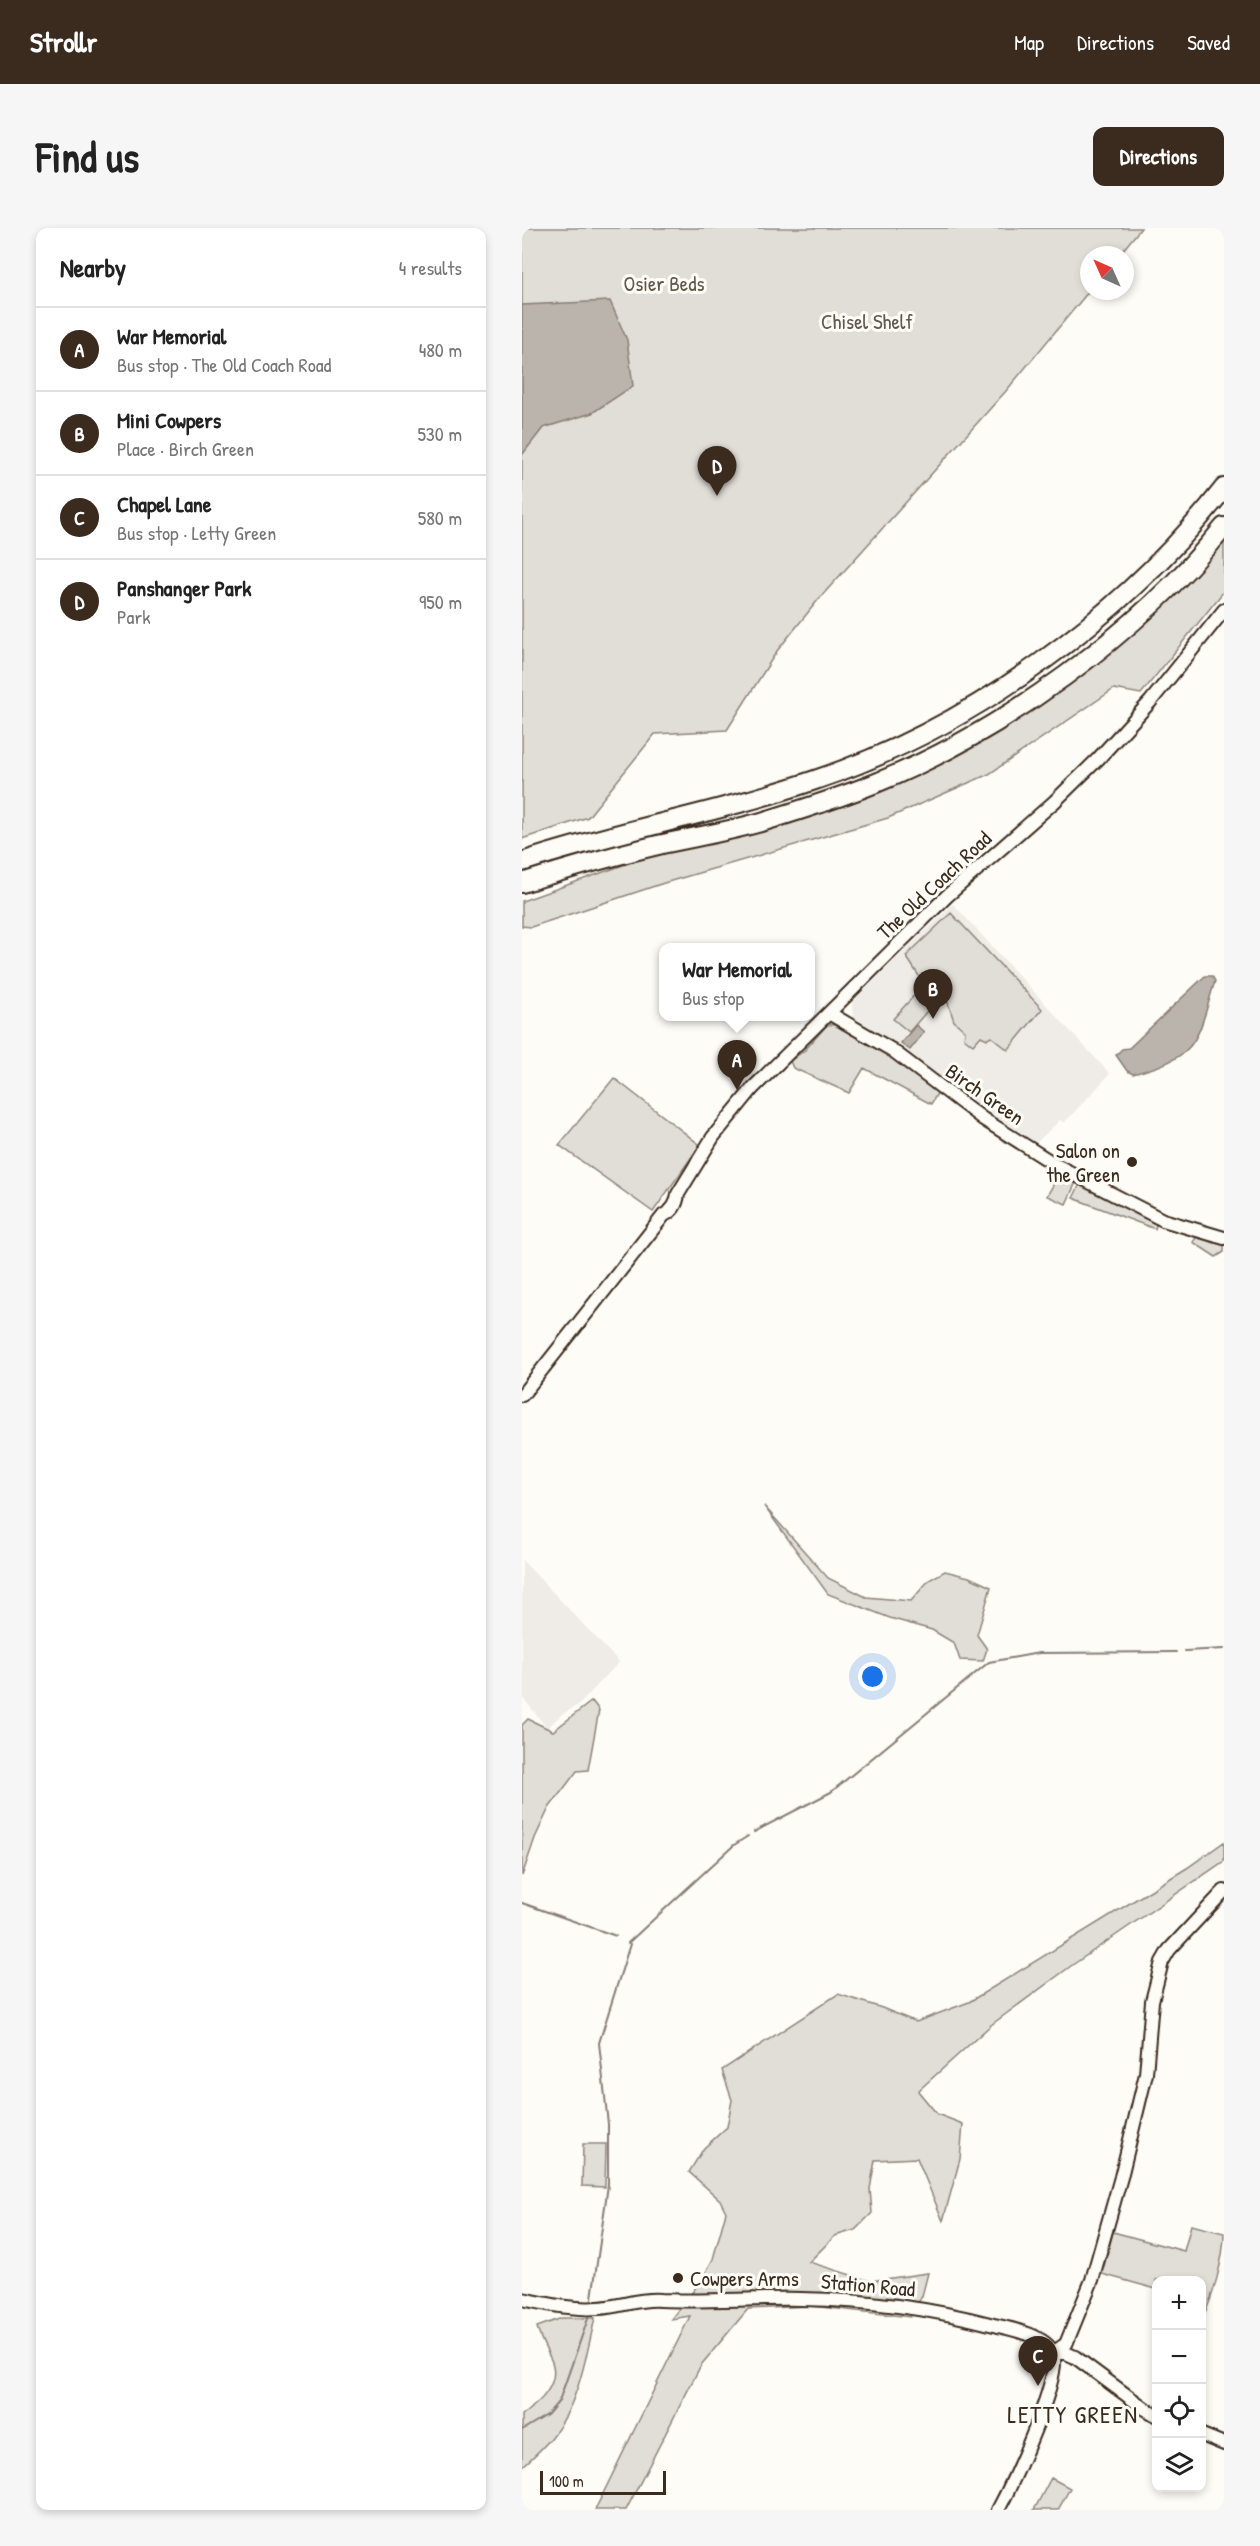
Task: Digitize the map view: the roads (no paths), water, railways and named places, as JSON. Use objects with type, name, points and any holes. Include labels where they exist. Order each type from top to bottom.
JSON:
[{"type":"highway","points":[[522,862],[818,780],[885,752],[938,726],[1015,680],[1114,603],[1197,521],[1224,488]]},
{"type":"highway","points":[[522,883],[587,863],[766,820],[876,783],[957,743],[1034,696],[1113,639],[1176,579],[1224,527]]},
{"type":"street","name":"The Old Coach Road","points":[[522,1395],[664,1215],[672,1199],[678,1194],[728,1117],[753,1088],[947,896],[1054,802],[1098,759],[1221,619]]},
{"type":"street","name":"Birch Green","points":[[830,1013],[892,1050],[983,1119],[1056,1165],[1162,1220],[1224,1238]]},
{"type":"street","points":[[998,2510],[1024,2458],[1040,2413],[1053,2371],[1053,2353],[1066,2344],[1092,2280],[1146,2074],[1152,2001],[1162,1962],[1169,1950],[1224,1891]]},
{"type":"street","name":"Station Road","points":[[522,2300],[551,2305],[600,2308],[635,2300],[702,2302],[799,2299],[886,2304],[942,2313],[1008,2328],[1040,2340],[1048,2345],[1053,2353],[1066,2353],[1075,2357],[1152,2413]]},
{"type":"street","points":[[1206,2437],[1224,2444]]},
{"type":"waterway","points":[[1185,1651],[1224,1649]]},
{"type":"waterway","points":[[754,1832],[831,1792],[989,1662],[1039,1653],[1176,1652]]},
{"type":"waterway","points":[[628,1943],[734,1845],[748,1836]]},
{"type":"waterway","points":[[522,1903],[616,1936]]},
{"type":"waterway","points":[[592,2298],[608,2185],[608,2124],[599,2043],[630,1944]]},
{"type":"waterway","points":[[522,2430],[547,2415],[559,2401],[590,2313]]},
{"type":"place","name":"Panshanger Park","points":[[717,496]]},
{"type":"place","name":"Mini Cowpers","points":[[933,1019]]},
{"type":"place","name":"War Memorial","points":[[737,1090]]},
{"type":"place","name":"Salon on the Green","points":[[1132,1162]]},
{"type":"place","name":"Cowpers Arms","points":[[678,2278]]},
{"type":"place","name":"Chapel Lane","points":[[1038,2386]]},
{"type":"district","name":"LETTY GREEN","points":[[1073,2414]]},
{"type":"park label","name":"Osier Beds","points":[[664,283]]},
{"type":"park label","name":"Chisel Shelf","points":[[867,321]]}]
